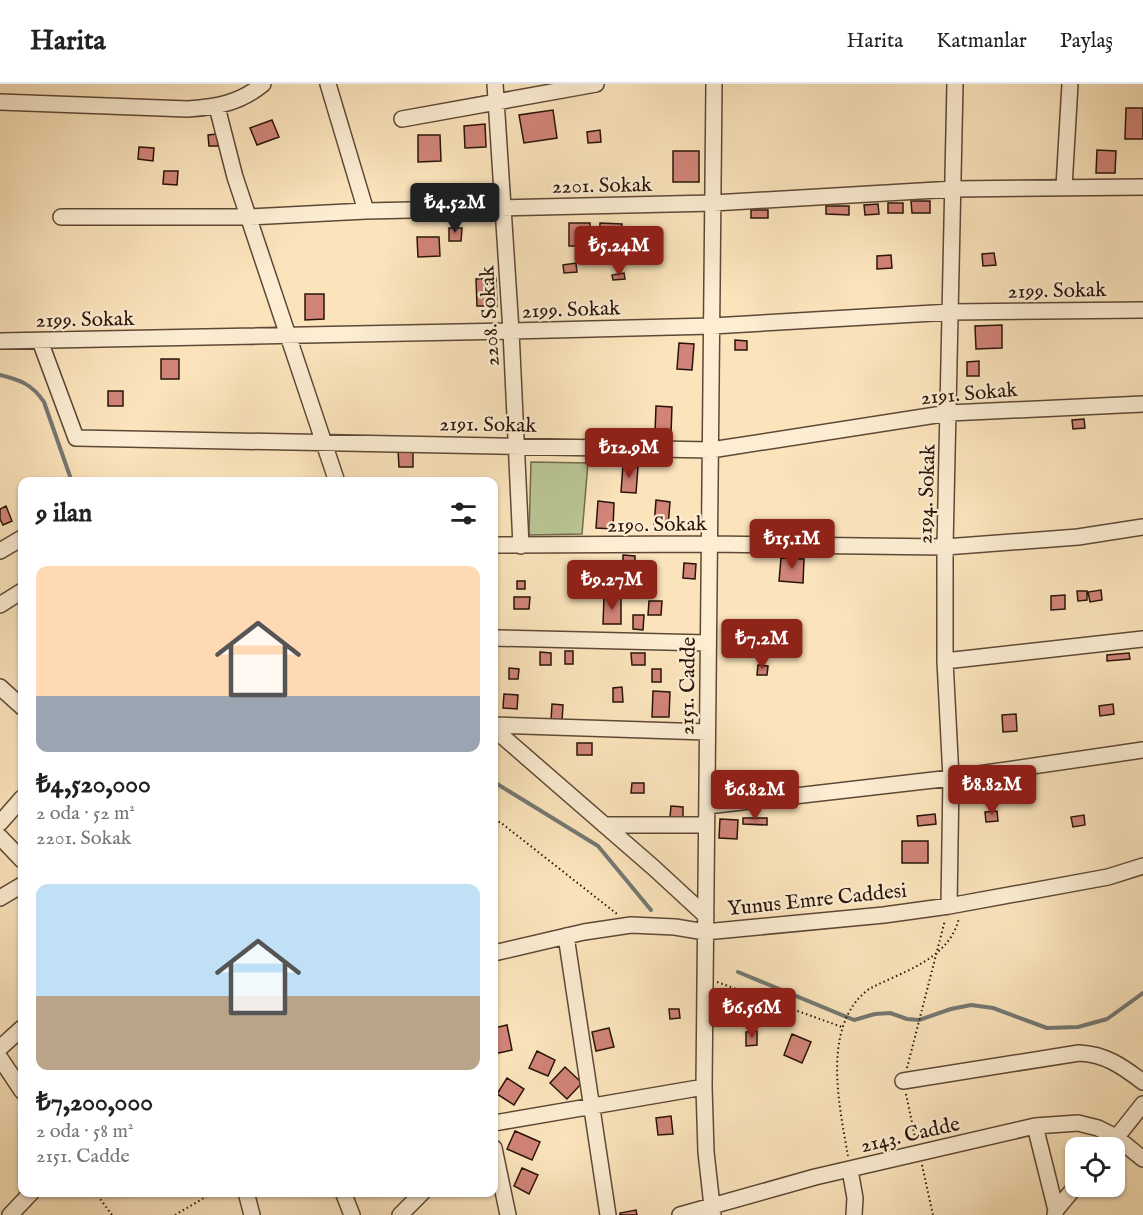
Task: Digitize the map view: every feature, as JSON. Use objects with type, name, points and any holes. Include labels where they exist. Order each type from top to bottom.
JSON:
[{"type":"street","points":[[0,102],[188,109],[216,107],[245,97],[263,84]]},
{"type":"street","points":[[328,84],[366,211]]},
{"type":"street","name":"2208. Sokak","points":[[495,84],[511,331],[521,546]]},
{"type":"street","points":[[402,119],[596,84]]},
{"type":"street","name":"2151. Cadde","points":[[712,1210],[705,1143],[704,1088],[714,84]]},
{"type":"street","name":"2194. Sokak","points":[[955,905],[945,661],[945,547],[950,413],[956,84]]},
{"type":"street","points":[[1064,187],[1070,84]]},
{"type":"street","points":[[216,107],[232,167],[335,477]]},
{"type":"street","name":"2201. Sokak","points":[[61,217],[249,216],[713,203],[954,189],[1143,187]]},
{"type":"street","name":"2199. Sokak","points":[[0,341],[712,326],[951,312],[1143,310]]},
{"type":"street","name":"2191. Sokak","points":[[40,341],[76,438],[711,450],[950,413],[1143,404]]},
{"type":"street","name":"2190. Sokak","points":[[498,545],[709,544],[945,547],[1057,539],[1143,527]]},
{"type":"street","points":[[0,551],[18,540]]},
{"type":"street","points":[[0,605],[18,594]]},
{"type":"street","points":[[498,638],[708,643]]},
{"type":"street","points":[[945,661],[1143,639]]},
{"type":"street","points":[[0,687],[18,703]]},
{"type":"street","points":[[498,727],[707,732]]},
{"type":"street","points":[[498,731],[706,916]]},
{"type":"street","points":[[707,806],[951,778],[1143,750]]},
{"type":"street","points":[[0,823],[18,803]]},
{"type":"street","points":[[604,825],[706,825]]},
{"type":"street","points":[[0,837],[18,856]]},
{"type":"street","name":"Yunus Emre Caddesi","points":[[498,952],[566,936],[631,925],[675,927],[705,932],[853,919],[955,905],[1108,877],[1143,866]]},
{"type":"street","points":[[0,898],[18,887]]},
{"type":"street","points":[[566,936],[608,1215]]},
{"type":"street","points":[[0,1048],[18,1032]]},
{"type":"street","points":[[903,1082],[1079,1053],[1095,1054],[1113,1061],[1143,1082]]},
{"type":"street","points":[[0,1058],[18,1085]]},
{"type":"street","points":[[498,1122],[704,1088]]},
{"type":"street","points":[[1116,1137],[1143,1104]]},
{"type":"street","name":"2143. Cadde","points":[[680,1215],[712,1210],[814,1177],[1035,1126],[1078,1123],[1098,1128],[1107,1137]]},
{"type":"street","points":[[1035,1126],[1056,1213]]},
{"type":"street","name":"2143. Cadde","points":[[1125,1149],[1143,1159]]},
{"type":"street","points":[[498,1167],[508,1215]]},
{"type":"street","points":[[850,1170],[855,1198],[854,1215]]},
{"type":"street","points":[[10,1215],[27,1197]]},
{"type":"street","points":[[247,1197],[252,1215]]},
{"type":"street","points":[[345,1197],[352,1215]]},
{"type":"street","points":[[400,1215],[418,1197]]},
{"type":"street","points":[[1056,1213],[1068,1197]]},
{"type":"path","points":[[498,822],[631,925]]},
{"type":"path","points":[[933,1215],[903,1082],[936,955],[955,905]]},
{"type":"path","points":[[850,1170],[843,1129],[837,1056],[838,1036],[846,1017],[861,994],[936,955],[951,940],[955,931],[955,905]]},
{"type":"path","points":[[705,978],[842,1027]]},
{"type":"path","points":[[99,1197],[112,1215]]},
{"type":"path","points":[[175,1215],[206,1197]]},
{"type":"green space","points":[[531,462],[588,463],[582,534],[529,535]]},
{"type":"building","points":[[1126,108],[1143,108],[1143,139],[1125,139]]},
{"type":"building","points":[[553,110],[557,138],[524,143],[519,115]]},
{"type":"building","points":[[272,120],[279,137],[257,145],[250,128]]},
{"type":"building","points":[[485,124],[486,147],[465,148],[464,126]]},
{"type":"building","points":[[600,130],[601,142],[588,143],[587,132]]},
{"type":"building","points":[[217,134],[218,146],[209,146],[208,135]]},
{"type":"building","points":[[418,135],[440,135],[441,161],[418,162]]},
{"type":"building","points":[[139,147],[154,148],[153,161],[138,159]]},
{"type":"building","points":[[1097,150],[1116,151],[1115,173],[1096,173]]},
{"type":"building","points":[[673,151],[699,151],[699,182],[673,182]]},
{"type":"building","points":[[164,171],[178,171],[177,185],[163,184]]},
{"type":"building","points":[[911,201],[930,201],[930,213],[912,213]]},
{"type":"building","points":[[888,203],[903,203],[903,213],[888,213]]},
{"type":"building","points":[[878,204],[879,214],[865,215],[864,205]]},
{"type":"building","points":[[826,206],[849,206],[849,215],[826,214]]},
{"type":"building","points":[[751,210],[768,210],[768,218],[751,218]]},
{"type":"building","points":[[569,223],[590,223],[591,246],[569,246]]},
{"type":"building","points":[[600,223],[622,224],[621,248],[599,247]]},
{"type":"building","points":[[449,228],[462,228],[461,241],[449,241]]},
{"type":"building","points":[[417,237],[439,237],[440,256],[418,257]]},
{"type":"building","points":[[606,252],[607,262],[598,263],[597,253]]},
{"type":"building","points":[[994,253],[996,265],[983,266],[982,254]]},
{"type":"building","points":[[891,255],[892,268],[877,269],[877,256]]},
{"type":"building","points":[[576,263],[577,272],[564,273],[563,265]]},
{"type":"building","points":[[624,273],[625,279],[613,280],[612,275]]},
{"type":"building","points":[[496,278],[497,306],[477,306],[476,279]]},
{"type":"building","points":[[305,294],[324,294],[324,319],[305,320]]},
{"type":"building","points":[[1002,325],[1002,348],[976,349],[975,326]]},
{"type":"building","points":[[735,340],[747,341],[747,350],[735,350]]},
{"type":"building","points":[[679,343],[694,344],[692,370],[677,369]]},
{"type":"building","points":[[161,359],[179,359],[179,379],[161,379]]},
{"type":"building","points":[[979,361],[979,376],[967,376],[967,362]]},
{"type":"building","points":[[108,391],[123,391],[123,406],[108,406]]},
{"type":"building","points":[[656,406],[672,407],[671,434],[655,433]]},
{"type":"building","points":[[1084,419],[1085,428],[1073,429],[1072,420]]},
{"type":"building","points":[[398,450],[413,450],[413,467],[399,467]]},
{"type":"building","points":[[623,465],[638,467],[636,493],[621,492]]},
{"type":"building","points":[[656,500],[670,502],[668,527],[654,526]]},
{"type":"building","points":[[598,501],[614,503],[613,529],[596,528]]},
{"type":"building","points":[[6,506],[12,521],[3,525],[0,519],[0,509]]},
{"type":"building","points":[[623,555],[635,556],[635,571],[623,570]]},
{"type":"building","points":[[781,558],[804,559],[803,583],[779,581]]},
{"type":"building","points":[[684,563],[696,564],[695,579],[683,578]]},
{"type":"building","points":[[584,572],[597,572],[597,589],[584,588]]},
{"type":"building","points":[[517,581],[525,581],[525,589],[517,589]]},
{"type":"building","points":[[1101,590],[1102,600],[1090,602],[1088,592]]},
{"type":"building","points":[[1077,591],[1087,591],[1087,600],[1078,601]]},
{"type":"building","points":[[1065,595],[1065,609],[1051,610],[1051,596]]},
{"type":"building","points":[[514,597],[530,597],[529,609],[514,609]]},
{"type":"building","points":[[604,597],[621,598],[621,624],[603,624]]},
{"type":"building","points":[[649,601],[662,601],[661,615],[648,615]]},
{"type":"building","points":[[633,615],[644,615],[643,630],[633,629]]},
{"type":"building","points":[[565,651],[573,651],[573,664],[565,664]]},
{"type":"building","points":[[540,652],[551,653],[551,665],[540,665]]},
{"type":"building","points":[[631,653],[645,653],[645,665],[632,665]]},
{"type":"building","points":[[1129,653],[1130,659],[1107,661],[1107,655]]},
{"type":"building","points":[[758,665],[768,666],[767,675],[757,675]]},
{"type":"building","points":[[509,668],[519,669],[518,679],[509,679]]},
{"type":"building","points":[[652,669],[661,669],[661,682],[652,682]]},
{"type":"building","points":[[622,687],[623,702],[613,702],[613,688]]},
{"type":"building","points":[[653,691],[670,692],[669,717],[652,717]]},
{"type":"building","points":[[504,694],[518,695],[517,709],[503,708]]},
{"type":"building","points":[[552,704],[563,705],[562,721],[551,720]]},
{"type":"building","points":[[1113,704],[1114,714],[1100,716],[1099,706]]},
{"type":"building","points":[[1016,714],[1017,731],[1003,732],[1002,715]]},
{"type":"building","points":[[577,743],[592,743],[592,755],[577,755]]},
{"type":"building","points":[[632,783],[644,783],[644,793],[631,793]]},
{"type":"building","points":[[671,806],[683,807],[683,817],[670,817]]},
{"type":"building","points":[[997,811],[998,821],[986,822],[985,812]]},
{"type":"building","points":[[935,814],[936,824],[918,826],[917,816]]},
{"type":"building","points":[[1084,815],[1085,825],[1073,827],[1071,817]]},
{"type":"building","points":[[743,818],[767,818],[767,825],[743,824]]},
{"type":"building","points":[[720,819],[738,820],[737,839],[719,838]]},
{"type":"building","points":[[902,841],[928,841],[928,863],[902,863]]},
{"type":"building","points":[[669,1009],[679,1009],[680,1018],[670,1019]]},
{"type":"building","points":[[507,1025],[512,1050],[498,1053],[498,1027]]},
{"type":"building","points":[[609,1028],[614,1047],[596,1051],[592,1032]]},
{"type":"building","points":[[757,1031],[757,1045],[746,1046],[746,1032]]},
{"type":"building","points":[[792,1034],[811,1042],[802,1063],[784,1055]]},
{"type":"building","points":[[537,1051],[555,1060],[548,1076],[529,1068]]},
{"type":"building","points":[[565,1067],[582,1083],[567,1099],[550,1083]]},
{"type":"building","points":[[507,1078],[524,1089],[514,1105],[498,1092]]},
{"type":"building","points":[[671,1116],[673,1134],[658,1135],[656,1118]]},
{"type":"building","points":[[515,1131],[540,1142],[532,1160],[507,1149]]},
{"type":"building","points":[[522,1168],[538,1175],[529,1194],[514,1186]]},
{"type":"building","points":[[636,1210],[637,1215],[620,1215],[620,1213]]},
{"type":"waterway","points":[[0,375],[25,384],[44,402],[70,477]]},
{"type":"waterway","points":[[498,784],[598,846],[651,910]]},
{"type":"waterway","points":[[738,972],[854,1020],[875,1014],[890,1013],[907,1019],[919,1020],[971,1005],[993,1008],[1047,1028],[1078,1027],[1107,1019],[1143,993]]}]
